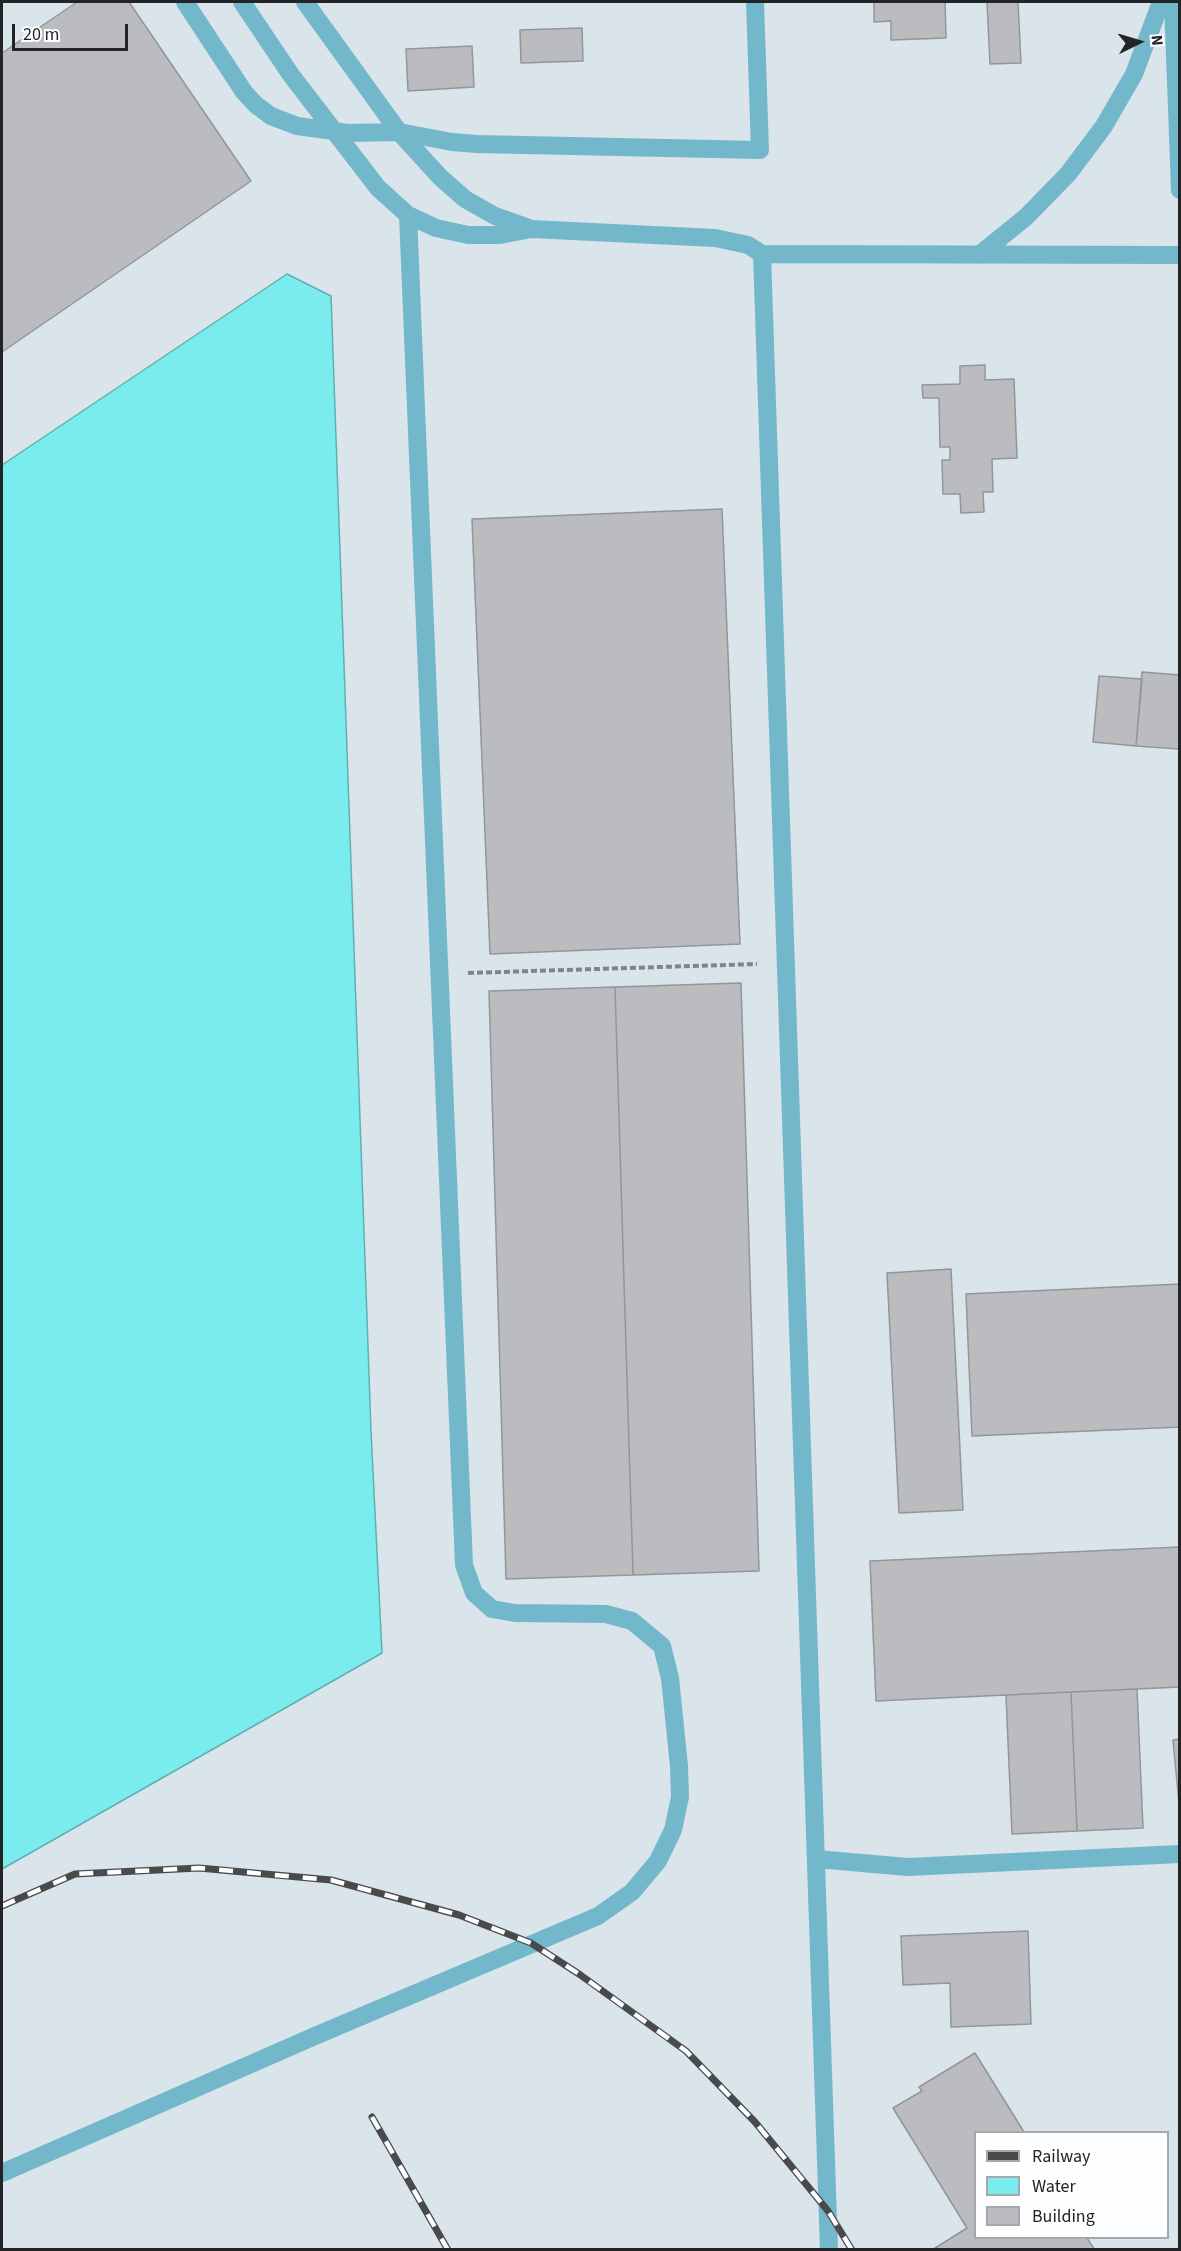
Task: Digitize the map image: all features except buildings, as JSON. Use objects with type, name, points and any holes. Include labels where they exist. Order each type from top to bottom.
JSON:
[{"type":"lane","points":[[185,2],[244,92],[256,105],[284,122],[334,132],[399,132],[477,144],[760,150],[755,2]]},
{"type":"lane","points":[[242,2],[334,132],[378,188],[408,215],[436,228],[468,235],[500,235],[531,229],[715,238],[740,242],[762,254],[1179,255]]},
{"type":"lane","points":[[304,2],[399,132],[440,177],[465,198],[495,216],[531,229]]},
{"type":"lane","points":[[979,255],[1026,218],[1068,174],[1104,126],[1134,74],[1161,2]]},
{"type":"lane","points":[[1173,2],[1179,190]]},
{"type":"lane","points":[[2,2174],[315,2036],[598,1916],[632,1892],[658,1861],[673,1830],[680,1797],[670,1678],[662,1646],[633,1621],[606,1614],[515,1613],[492,1609],[474,1593],[464,1565],[408,215]]},
{"type":"lane","points":[[762,254],[829,2250]]},
{"type":"lane","points":[[816,1859],[908,1867],[1179,1854]]},
{"type":"path","points":[[440,974],[786,963]]},
{"type":"shaded area","points":[[2,2],[1179,2],[1179,2249],[2,2249],[2,1869],[382,1653],[371,1431],[287,274],[2,465]]},
{"type":"water","points":[[287,274],[331,296],[371,1431],[382,1653],[2,1869],[2,465]]},
{"type":"railway","points":[[2,1906],[75,1874],[199,1868],[331,1880],[459,1915],[531,1943],[579,1974],[686,2051],[755,2122],[828,2211],[852,2250]]},
{"type":"railway","points":[[372,2117],[448,2250]]}]
